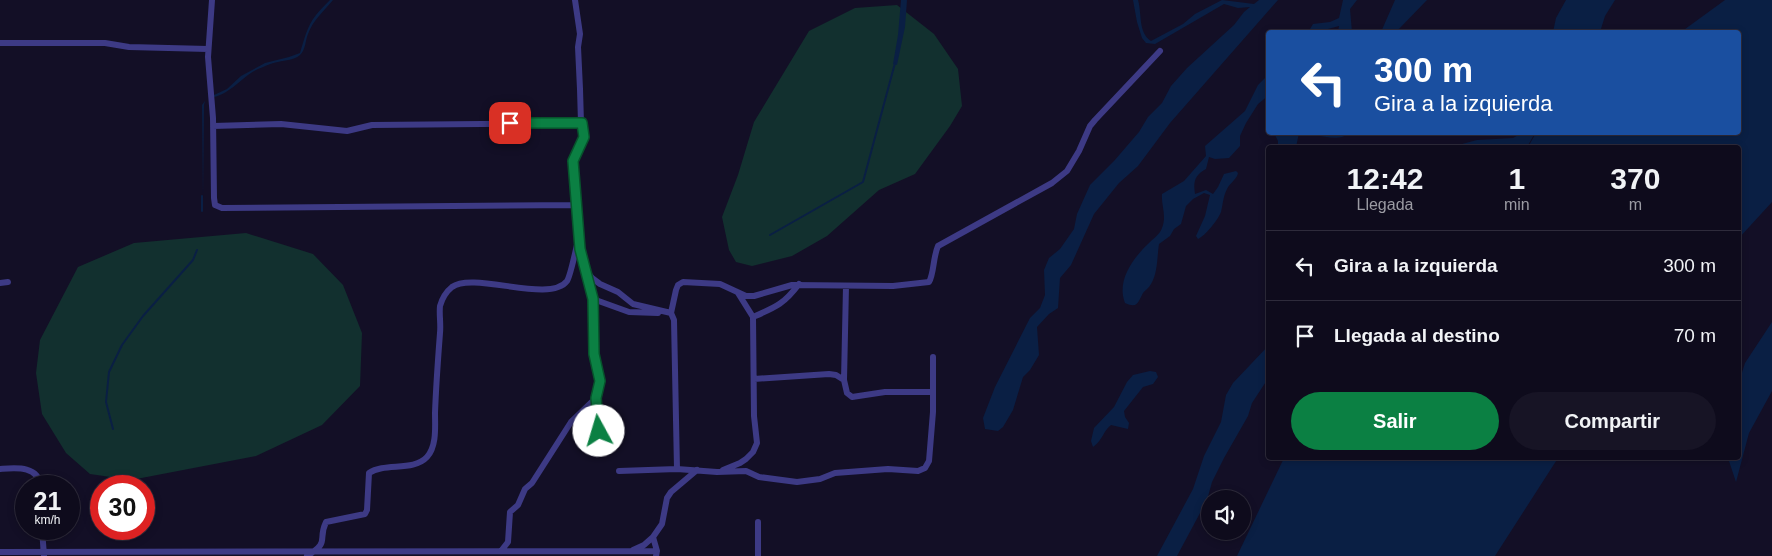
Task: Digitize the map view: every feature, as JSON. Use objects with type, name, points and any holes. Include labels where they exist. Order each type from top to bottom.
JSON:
[{"type":"street","points":[[212,0],[208,48],[213,126],[215,205],[222,208],[577,205]]},
{"type":"street","points":[[575,0],[580,34],[578,47],[584,137],[573,161],[579,237],[593,299],[594,354],[600,381],[596,398],[599,431]]},
{"type":"street","points":[[0,43],[105,42],[129,47],[208,48]]},
{"type":"street","points":[[677,469],[674,320],[672,313],[676,290],[683,282],[715,283],[736,290],[746,296],[754,296],[799,284],[893,286],[929,282],[932,278],[932,264],[938,246],[1052,182],[1067,171],[1079,151],[1090,126],[1160,51]]},
{"type":"street","points":[[213,126],[280,124],[336,131],[372,125],[582,123]]},
{"type":"street","points":[[307,556],[317,551],[322,543],[326,522],[365,514],[367,510],[369,473],[373,470],[423,461],[429,456],[434,434],[441,320],[440,307],[450,288],[456,284],[470,283],[537,289],[556,288],[563,285],[568,279],[579,237]]},
{"type":"street","points":[[588,272],[600,284],[618,292],[633,304],[672,313]]},
{"type":"street","points":[[0,282],[8,282]]},
{"type":"street","points":[[753,317],[785,301],[799,284]]},
{"type":"street","points":[[846,286],[844,380],[847,393],[852,397],[885,392],[932,392]]},
{"type":"street","points":[[717,472],[740,464],[753,452],[756,443],[753,317],[736,290]]},
{"type":"street","points":[[593,299],[629,312],[672,313]]},
{"type":"street","points":[[619,471],[677,469],[717,472],[746,471],[759,477],[797,482],[820,479],[835,473],[888,469],[918,471],[925,468],[929,462],[933,357]]},
{"type":"street","points":[[754,379],[829,374],[836,375],[844,380]]},
{"type":"street","points":[[502,551],[508,542],[510,512],[520,502],[525,489],[532,483],[570,422],[596,398]]},
{"type":"street","points":[[0,469],[23,467],[35,475]]},
{"type":"street","points":[[632,551],[644,545],[662,524],[666,498],[670,492],[697,470]]},
{"type":"street","points":[[758,522],[758,556]]},
{"type":"street","points":[[0,552],[44,554],[317,551],[632,551],[656,554],[652,537]]},
{"type":"street","points":[[43,540],[44,554]]},
{"type":"green space","points":[[897,5],[934,34],[958,69],[962,106],[950,126],[915,174],[879,190],[827,236],[792,256],[752,266],[736,262],[729,250],[722,217],[738,175],[754,122],[809,31],[855,8]]},
{"type":"green space","points":[[246,233],[313,254],[343,285],[362,333],[360,386],[322,425],[256,456],[155,475],[90,474],[66,453],[42,414],[36,373],[40,340],[78,267],[134,243]]},
{"type":"water","points":[[330,0],[333,0],[310,29],[302,53],[298,57],[273,63],[256,70],[231,89],[214,97],[214,95],[227,89],[241,76],[265,63],[300,53],[310,24]]},
{"type":"water","points":[[901,0],[907,0],[905,27],[897,65],[893,64]]},
{"type":"water","points":[[1133,0],[1138,0],[1142,28],[1151,41],[1222,0],[1254,4],[1259,0],[1278,0],[1170,123],[1138,166],[1119,183],[1094,214],[1071,265],[1060,278],[1058,308],[1049,314],[1037,327],[1039,355],[1030,370],[1023,377],[1013,410],[1003,427],[998,431],[985,429],[983,418],[995,387],[1030,318],[1040,308],[1045,295],[1044,270],[1049,258],[1060,249],[1074,229],[1077,214],[1090,185],[1139,132],[1148,117],[1162,103],[1171,86],[1187,68],[1234,25],[1250,7],[1238,8],[1224,4],[1155,44],[1146,43],[1142,38]]},
{"type":"water","points":[[1343,0],[1357,0],[1350,9],[1352,30],[1338,30],[1339,26],[1324,30],[1308,30],[1313,24],[1330,22],[1339,18]]},
{"type":"water","points":[[1395,0],[1427,0],[1398,30],[1382,30]]},
{"type":"water","points":[[1566,0],[1615,0],[1605,16],[1601,30],[1553,30],[1556,18]]},
{"type":"water","points":[[1725,0],[1772,0],[1772,202],[1741,236],[1741,145],[1529,145],[1535,135],[1741,135],[1741,30],[1684,30]]},
{"type":"water","points":[[1266,77],[1266,97],[1258,104],[1246,123],[1240,136],[1240,146],[1229,158],[1215,159],[1209,157],[1206,169],[1199,174],[1194,185],[1195,194],[1206,190],[1213,194],[1224,174],[1236,171],[1238,173],[1227,189],[1221,212],[1217,219],[1208,231],[1198,239],[1196,236],[1205,216],[1210,195],[1204,193],[1193,199],[1186,206],[1181,224],[1159,244],[1153,280],[1139,302],[1135,305],[1125,303],[1123,286],[1128,269],[1162,228],[1164,215],[1162,194],[1184,181],[1206,156],[1205,146],[1245,111],[1258,85]]},
{"type":"water","points":[[205,101],[204,105],[203,198],[202,105]]},
{"type":"water","points":[[1275,135],[1299,135],[1296,145],[1278,145]]},
{"type":"water","points":[[1316,135],[1346,135],[1333,138]]},
{"type":"water","points":[[1518,135],[1534,135],[1528,145],[1458,145],[1477,140],[1513,138]]},
{"type":"water","points":[[1772,322],[1772,391],[1749,433],[1736,482],[1729,460],[1741,460],[1741,376],[1745,363]]},
{"type":"water","points":[[1266,348],[1266,382],[1252,403],[1248,416],[1224,458],[1210,490],[1201,490],[1201,511],[1177,556],[1157,556],[1193,489],[1204,456],[1221,422],[1226,395],[1233,383]]},
{"type":"water","points":[[1150,371],[1156,372],[1158,377],[1153,384],[1143,387],[1124,411],[1129,423],[1128,429],[1111,425],[1093,447],[1091,441],[1094,428],[1114,407],[1127,382],[1133,375]]},
{"type":"water","points":[[1283,460],[1557,460],[1495,556],[1237,556],[1245,540],[1251,540],[1251,527]]},
{"type":"waterway","points":[[770,235],[863,182],[895,63]]},
{"type":"waterway","points":[[202,196],[202,211]]},
{"type":"waterway","points":[[113,429],[106,402],[109,372],[122,345],[143,316],[193,260],[197,250]]},
{"type":"route","points":[[510,123],[582,123],[584,137],[573,161],[580,249],[588,272],[593,299],[594,354],[600,381],[596,398],[599,431]]}]
